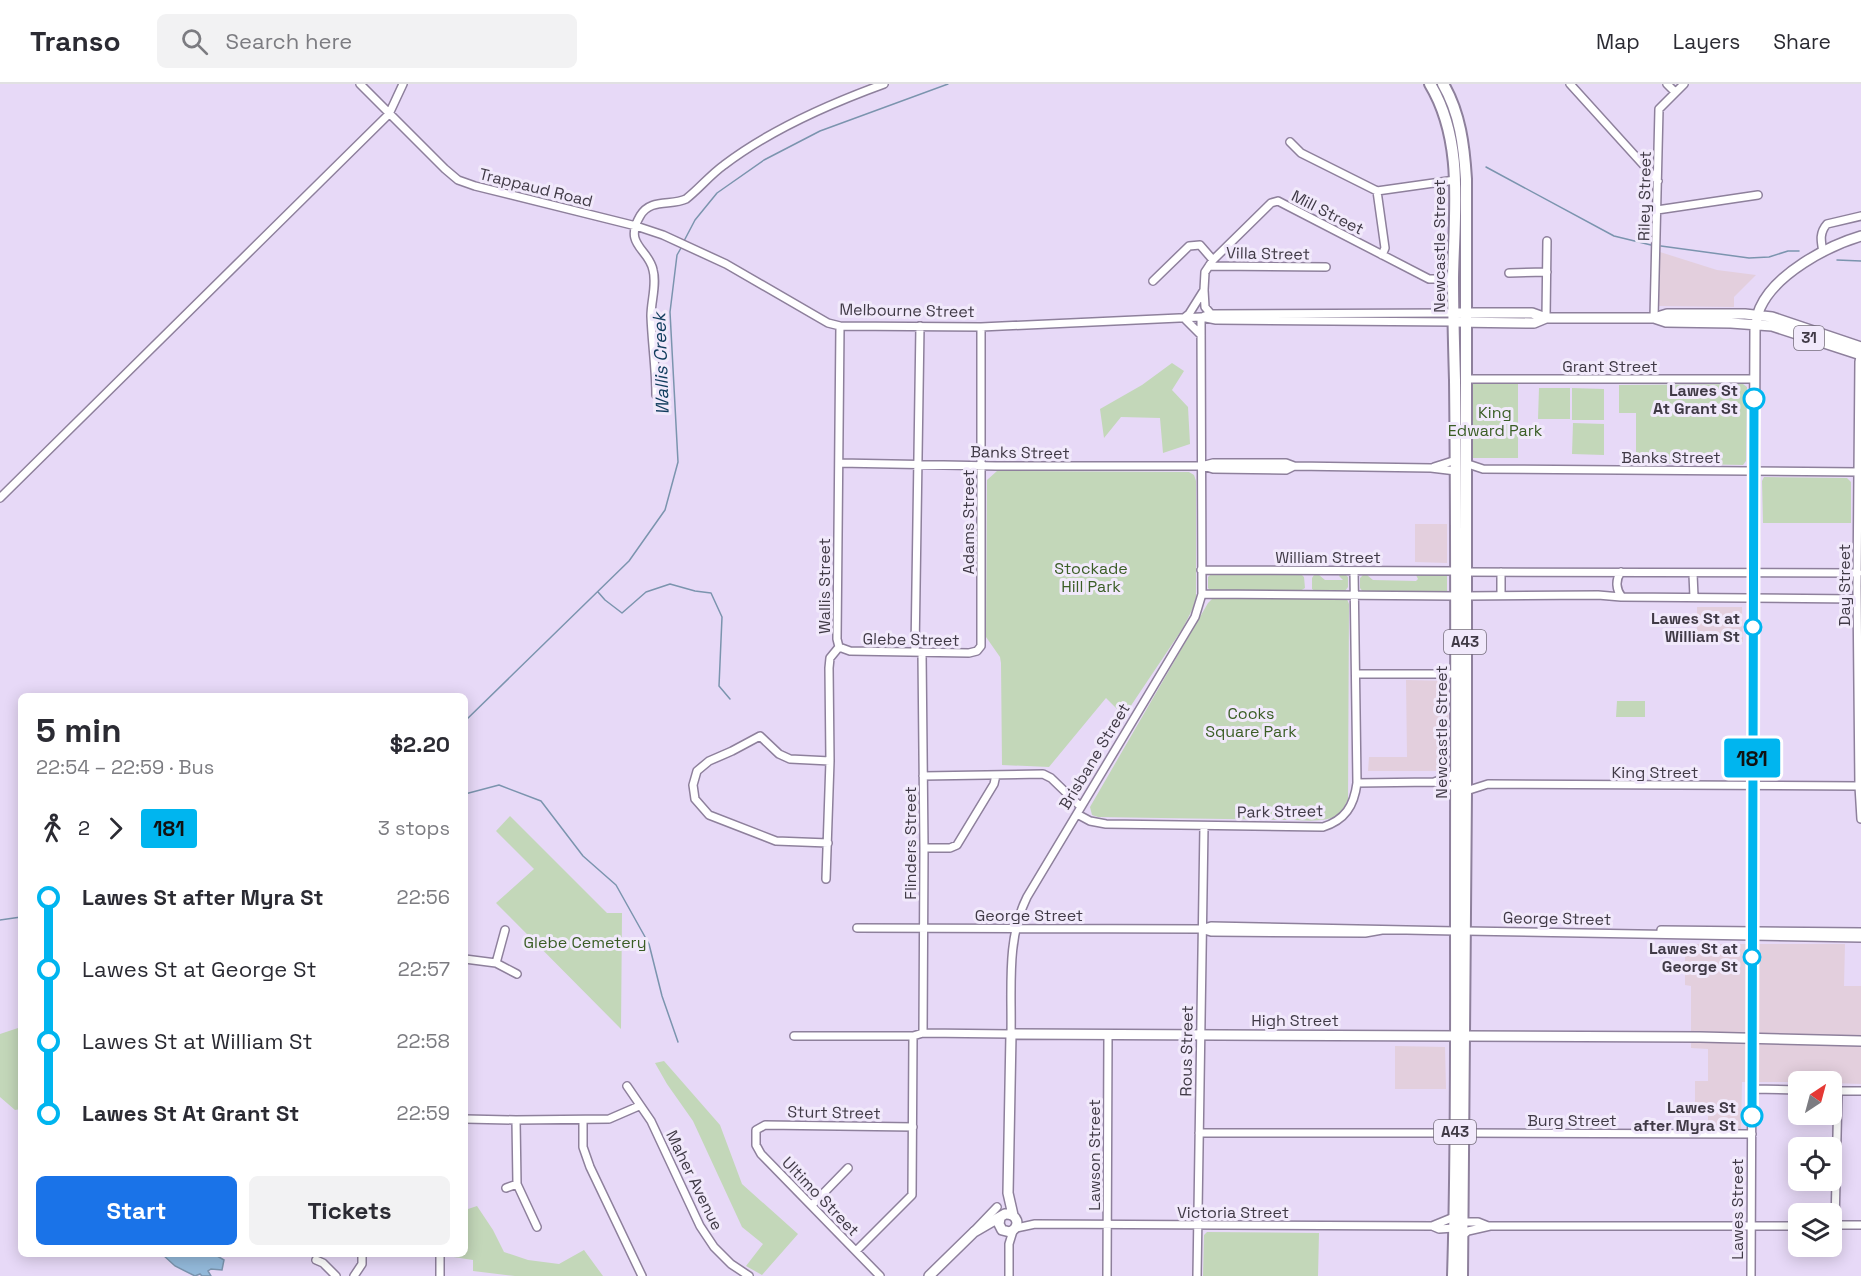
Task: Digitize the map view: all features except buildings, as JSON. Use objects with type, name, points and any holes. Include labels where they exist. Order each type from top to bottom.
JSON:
[{"type":"highway","name":"Newcastle Street","points":[[1430,84],[1439,100],[1448,126],[1460,180],[1460,596],[1466,760],[1462,776],[1458,1225],[1453,1276]]},
{"type":"highway","name":"Newcastle Street","points":[[1443,84],[1457,116],[1464,151],[1454,279],[1466,379],[1461,468]]},
{"type":"highway","name":"Newcastle Street","points":[[1460,596],[1456,674],[1457,772],[1463,786],[1456,807],[1460,931]]},
{"type":"highway","name":"Newcastle Street","points":[[1458,1225],[1462,1276]]},
{"type":"main road","points":[[1757,319],[1767,296],[1782,280],[1823,252],[1861,236]]},
{"type":"main road","name":"Melbourne Street","points":[[1459,317],[1533,313],[1546,318],[1654,318],[1667,314],[1757,319],[1799,325],[1861,347]]},
{"type":"main road","name":"Melbourne Street","points":[[1757,319],[1861,354]]},
{"type":"main road","name":"Lawes Street","points":[[1752,1038],[1754,378],[1757,319]]},
{"type":"main road","name":"High Street","points":[[1011,1034],[1752,1038],[1861,1036]]},
{"type":"main road","name":"Brisbane Street","points":[[1008,1193],[999,1224],[1011,1226],[1008,1193],[1011,1034]]},
{"type":"main road","name":"High Street","points":[[1796,1038],[1806,1041],[1861,1041]]},
{"type":"main road","points":[[929,1276],[971,1236],[1001,1217]]},
{"type":"main road","points":[[985,1227],[1011,1226]]},
{"type":"street","name":"Trappaud Road","points":[[360,84],[444,169],[458,180],[636,226]]},
{"type":"street","points":[[0,498],[389,114],[403,84]]},
{"type":"street","points":[[656,395],[651,316],[653,269],[649,260],[638,248],[634,236],[640,216],[646,208],[656,204],[681,202],[722,166],[743,152],[824,107],[884,84]]},
{"type":"street","points":[[1570,84],[1658,181]]},
{"type":"street","points":[[1667,84],[1675,92]]},
{"type":"street","name":"Riley Street","points":[[1654,318],[1659,109],[1684,84]]},
{"type":"street","points":[[1290,142],[1302,153],[1377,191],[1460,180]]},
{"type":"street","points":[[1377,191],[1385,248],[1382,255]]},
{"type":"street","points":[[1657,210],[1758,195]]},
{"type":"street","name":"Mill Street","points":[[1211,263],[1271,203],[1278,201],[1429,279],[1454,279]]},
{"type":"street","points":[[1823,252],[1820,239],[1821,232],[1827,224],[1861,216]]},
{"type":"street","name":"Melbourne Street","points":[[636,226],[701,252],[756,280],[828,323],[840,326],[981,327],[1184,318],[1211,314],[1459,317]]},
{"type":"street","points":[[1546,318],[1547,241]]},
{"type":"street","points":[[1153,280],[1190,246],[1200,245],[1211,263],[1205,272],[1204,290],[1205,307],[1211,314]]},
{"type":"street","name":"Villa Street","points":[[1211,263],[1326,267]]},
{"type":"street","points":[[1509,273],[1547,272]]},
{"type":"street","points":[[1201,335],[1184,318],[1204,290]]},
{"type":"street","name":"Melbourne Street","points":[[1201,317],[1215,320],[1459,317]]},
{"type":"street","name":"Brisbane Street","points":[[1011,1034],[1012,950],[1015,928],[1027,897],[1195,617],[1202,594],[1201,317]]},
{"type":"street","name":"Wallis Street","points":[[826,879],[830,761],[829,668],[830,658],[839,646],[837,639],[840,326]]},
{"type":"street","name":"Flinders Street","points":[[920,326],[919,652],[924,848],[923,1033]]},
{"type":"street","name":"Adams Street","points":[[981,327],[981,646]]},
{"type":"street","name":"Day Street","points":[[1861,354],[1857,599],[1861,819]]},
{"type":"street","name":"Grant Street","points":[[1466,379],[1754,378]]},
{"type":"street","name":"Banks Street","points":[[839,463],[996,466],[1201,466],[1214,463],[1286,463],[1294,466],[1483,469],[1859,472]]},
{"type":"street","name":"Banks Street","points":[[1431,468],[1483,469]]},
{"type":"street","name":"William Street","points":[[1201,570],[1858,573]]},
{"type":"street","name":"Park Street","points":[[923,776],[1043,774],[1051,778],[1090,821],[1106,824],[1323,826],[1334,823],[1348,811],[1358,783],[1354,571]]},
{"type":"street","points":[[1501,572],[1501,595]]},
{"type":"street","points":[[1622,573],[1618,579],[1617,589],[1622,597]]},
{"type":"street","points":[[1693,574],[1694,597]]},
{"type":"street","points":[[1202,594],[1857,599]]},
{"type":"street","name":"Glebe Street","points":[[839,646],[850,651],[969,653],[977,651],[981,646]]},
{"type":"street","points":[[1356,674],[1456,674]]},
{"type":"street","points":[[828,843],[776,841],[710,815],[695,799],[693,785],[697,771],[709,761],[732,752],[760,736],[779,754],[790,759],[830,761]]},
{"type":"street","name":"King Street","points":[[1434,782],[1457,772]]},
{"type":"street","points":[[924,848],[950,848],[957,845],[994,784],[996,775]]},
{"type":"street","name":"King Street","points":[[1463,786],[1475,780],[1488,784]]},
{"type":"street","name":"King Street","points":[[1358,783],[1434,782],[1463,786],[1488,784],[1859,786]]},
{"type":"street","name":"Rous Street","points":[[1197,1276],[1204,826]]},
{"type":"street","name":"George Street","points":[[856,927],[1201,929],[1211,926],[1649,933],[1657,935],[1861,932]]},
{"type":"street","points":[[496,963],[506,930]]},
{"type":"street","name":"George Street","points":[[1752,934],[1861,938]]},
{"type":"street","points":[[468,959],[496,963],[517,974]]},
{"type":"street","name":"High Street","points":[[794,1036],[914,1036],[923,1033],[1011,1034]]},
{"type":"street","name":"Lawson Street","points":[[1107,1276],[1108,1034]]},
{"type":"street","points":[[856,1251],[912,1195],[914,1036]]},
{"type":"street","name":"Lawes Street","points":[[1751,1276],[1752,1038]]},
{"type":"street","name":"Maher Avenue","points":[[627,1086],[651,1121],[700,1226],[714,1247],[749,1276]]},
{"type":"street","points":[[1752,1089],[1788,1090]]},
{"type":"street","points":[[1842,1091],[1861,1092]]},
{"type":"street","points":[[468,1119],[609,1119],[639,1106]]},
{"type":"street","points":[[516,1120],[517,1184],[537,1227]]},
{"type":"street","points":[[582,1120],[583,1147],[590,1167],[642,1276]]},
{"type":"street","name":"Sturt Street","points":[[756,1130],[765,1125],[913,1127]]},
{"type":"street","points":[[1833,1203],[1834,1125]]},
{"type":"street","name":"Ultimo Street","points":[[756,1130],[756,1145],[761,1154],[880,1276]]},
{"type":"street","name":"Burg Street","points":[[1199,1133],[1752,1134]]},
{"type":"street","points":[[812,1205],[848,1168]]},
{"type":"street","points":[[506,1188],[517,1184]]},
{"type":"street","points":[[971,1236],[980,1223],[997,1207]]},
{"type":"street","name":"Victoria Street","points":[[1011,1226],[1024,1220],[1035,1224],[1107,1225],[1432,1226],[1443,1229],[1478,1222],[1490,1226]]},
{"type":"street","name":"Victoria Street","points":[[1458,1225],[1468,1231],[1490,1226],[1788,1226]]},
{"type":"street","points":[[1842,1225],[1861,1225]]},
{"type":"street","name":"Brisbane Street","points":[[1009,1276],[1011,1226]]},
{"type":"street","points":[[354,1276],[362,1264],[362,1257]]},
{"type":"street","points":[[440,1257],[440,1276]]},
{"type":"street","points":[[316,1260],[323,1263],[336,1276]]},
{"type":"shaded area","points":[[1660,252],[1717,270],[1756,275],[1734,297],[1734,307],[1658,306]]},
{"type":"shaded area","points":[[1415,524],[1447,524],[1447,563],[1415,562]]},
{"type":"shaded area","points":[[1697,607],[1742,607],[1743,642],[1697,641]]},
{"type":"shaded area","points":[[1406,680],[1449,681],[1448,771],[1368,771],[1369,757],[1407,757]]},
{"type":"shaded area","points":[[1685,944],[1845,944],[1844,986],[1861,986],[1861,1084],[1842,1083],[1842,1071],[1788,1071],[1788,1082],[1742,1082],[1741,1131],[1708,1131],[1708,1106],[1695,1106],[1695,1081],[1708,1081],[1708,1049],[1691,1048],[1691,986],[1685,985]]},
{"type":"shaded area","points":[[1395,1046],[1445,1047],[1446,1089],[1395,1089]]},
{"type":"green space","points":[[1172,363],[1184,371],[1172,390],[1188,407],[1190,444],[1163,453],[1160,418],[1121,417],[1104,438],[1100,409],[1142,385]]},
{"type":"green space","name":"King Edward Park","points":[[1473,384],[1518,384],[1518,458],[1473,458]]},
{"type":"green space","points":[[1743,384],[1747,387],[1746,461],[1743,465],[1636,463],[1636,413],[1619,413],[1619,385]]},
{"type":"green space","points":[[1539,388],[1570,388],[1570,419],[1538,419]]},
{"type":"green space","points":[[1572,388],[1604,389],[1604,420],[1572,420]]},
{"type":"green space","points":[[1573,423],[1604,424],[1604,455],[1572,454]]},
{"type":"green space","name":"Stockade Hill Park","points":[[997,471],[1189,472],[1194,475],[1196,481],[1196,597],[1183,628],[1124,716],[1106,698],[1049,767],[1002,765],[1001,663],[1000,657],[986,637],[987,480]]},
{"type":"green space","points":[[1764,477],[1847,478],[1851,482],[1851,523],[1763,523],[1762,481]]},
{"type":"green space","points":[[1211,574],[1301,574],[1304,577],[1305,588],[1300,591],[1211,591],[1208,588],[1208,577]]},
{"type":"green space","points":[[1340,574],[1348,577],[1348,587],[1345,591],[1315,591],[1312,589],[1314,575],[1319,575],[1325,580],[1343,580]]},
{"type":"green space","points":[[1363,575],[1373,580],[1416,581],[1418,579],[1416,575],[1447,575],[1447,592],[1363,592],[1360,588],[1360,578]]},
{"type":"green space","name":"Cooks Square Park","points":[[1213,598],[1347,599],[1349,604],[1348,799],[1342,811],[1336,816],[1309,821],[1098,817],[1092,815],[1090,807]]},
{"type":"green space","points":[[1617,701],[1645,701],[1645,717],[1616,717]]},
{"type":"green space","name":"Glebe Cemetery","points":[[510,816],[607,913],[622,913],[621,1029],[496,903],[534,869],[496,831]]},
{"type":"green space","points":[[18,1028],[18,1110],[15,1110],[0,1097],[0,1034]]},
{"type":"green space","points":[[664,1061],[720,1125],[742,1184],[798,1234],[762,1275],[746,1266],[763,1244],[742,1227],[693,1121],[655,1063]]},
{"type":"green space","points":[[477,1206],[504,1252],[528,1260],[559,1264],[584,1250],[603,1276],[515,1276],[473,1271],[473,1260],[454,1257],[468,1257],[468,1209]]},
{"type":"green space","points":[[1207,1232],[1319,1233],[1318,1276],[1203,1276],[1204,1235]]},
{"type":"water","points":[[165,1257],[219,1257],[224,1260],[222,1270],[208,1271],[211,1276],[200,1274],[195,1276],[175,1266]]},
{"type":"waterway","name":"Wallis Creek","points":[[684,241],[695,220],[717,193],[764,160],[820,131],[948,84]]},
{"type":"waterway","points":[[1486,167],[1614,236],[1651,245]]},
{"type":"waterway","points":[[1661,246],[1749,258],[1799,251]]},
{"type":"waterway","name":"Wallis Creek","points":[[468,718],[629,561],[665,510],[678,462],[670,312],[677,255],[681,248]]},
{"type":"waterway","points":[[1837,260],[1861,261]]},
{"type":"waterway","points":[[598,592],[622,613],[646,592],[670,584],[711,593],[722,617],[719,686],[730,699]]},
{"type":"waterway","points":[[468,793],[499,785],[541,801],[583,856],[616,885],[649,944],[662,996],[678,1042]]},
{"type":"waterway","name":"Wallis Creek","points":[[0,920],[18,917]]},
{"type":"bus line","name":"181","points":[[1752,1116],[1754,399]]},
{"type":"place","name":"Lawes St At Grant St","points":[[1754,399]]},
{"type":"place","name":"Lawes St at William St","points":[[1753,627]]},
{"type":"place","name":"Lawes St at George St","points":[[1752,957]]},
{"type":"place","name":"Lawes St after Myra St","points":[[1752,1116]]}]
